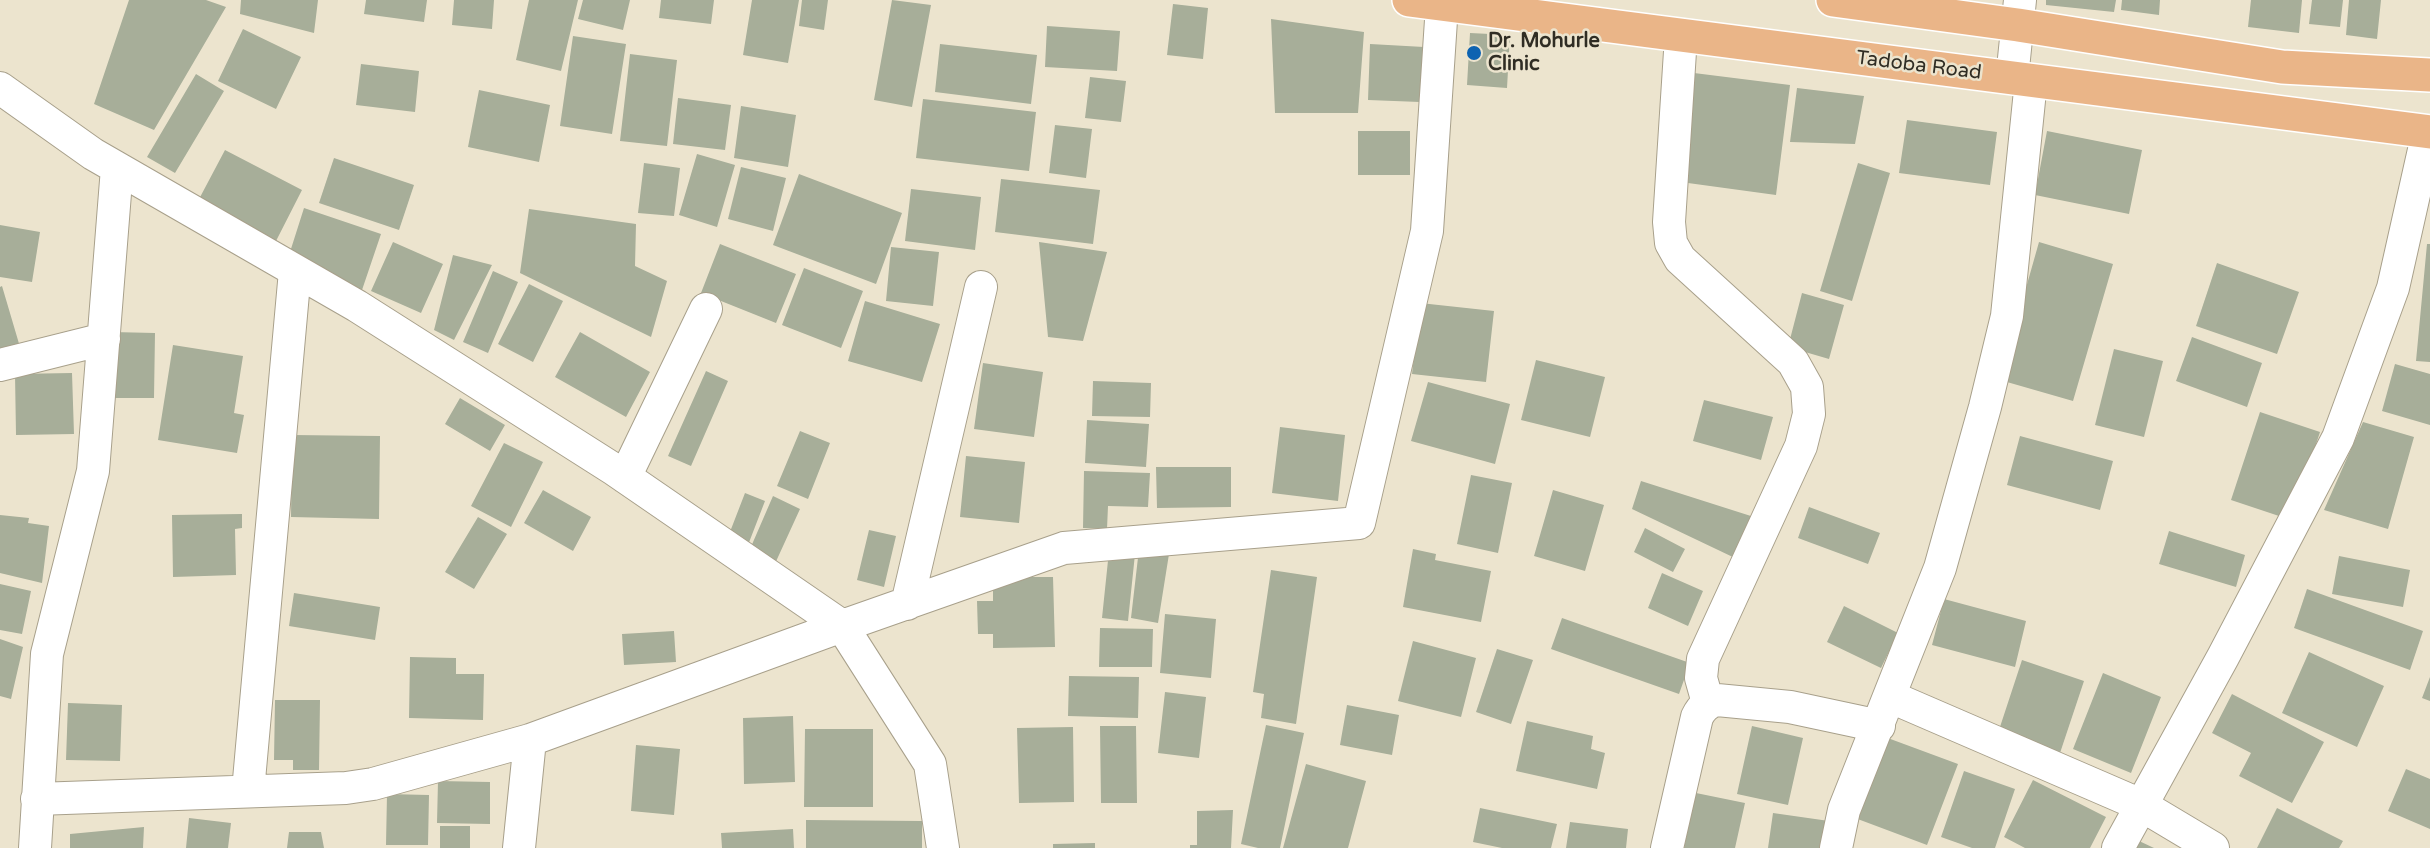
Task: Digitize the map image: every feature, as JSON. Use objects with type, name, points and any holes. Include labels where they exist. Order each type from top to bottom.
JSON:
[{"type":"main road","name":"Tadoba Road","points":[[1409,0],[2429,132]]},
{"type":"main road","points":[[1833,0],[2019,13],[2282,67],[2430,75]]},
{"type":"street","points":[[37,799],[346,788],[373,784],[530,740],[1064,548],[1359,524],[1427,231],[1442,5]]},
{"type":"street","points":[[1836,848],[1844,810],[1891,697],[1940,568],[2007,316],[2021,80],[2019,13]]},
{"type":"street","points":[[1681,36],[1669,222],[1671,243],[1680,259],[1793,362],[1806,387],[1809,414],[1801,446],[1703,659],[1701,678],[1708,703]]},
{"type":"street","points":[[0,88],[117,168],[357,306],[625,477],[842,626],[930,764],[943,848]]},
{"type":"street","points":[[2118,848],[2338,438],[2394,288],[2429,132]]},
{"type":"street","points":[[35,848],[47,654],[91,488],[117,168]]},
{"type":"street","points":[[248,791],[295,271]]},
{"type":"street","points":[[907,604],[981,287]]},
{"type":"street","points":[[625,477],[706,309]]},
{"type":"street","points":[[0,365],[104,339]]},
{"type":"street","points":[[1891,697],[2141,805],[2213,848]]},
{"type":"street","points":[[1668,848],[1697,717],[1708,703],[1717,700],[1790,707],[1879,726]]},
{"type":"street","points":[[519,848],[530,740]]},
{"type":"building","points":[[129,0],[206,0],[226,7],[154,130],[94,104]]},
{"type":"building","points":[[241,0],[318,0],[314,33],[240,14]]},
{"type":"building","points":[[366,0],[427,0],[424,22],[364,14]]},
{"type":"building","points":[[454,0],[494,0],[492,29],[452,25]]},
{"type":"building","points":[[529,0],[578,0],[561,71],[516,60]]},
{"type":"building","points":[[583,0],[630,0],[623,30],[578,19]]},
{"type":"building","points":[[661,0],[714,0],[711,24],[659,18]]},
{"type":"building","points":[[752,0],[799,0],[788,63],[743,55]]},
{"type":"building","points":[[802,0],[828,0],[824,30],[799,26]]},
{"type":"building","points":[[892,0],[931,5],[912,107],[874,100]]},
{"type":"building","points":[[2046,0],[2116,0],[2114,12],[2046,5]]},
{"type":"building","points":[[2122,0],[2160,0],[2159,15],[2121,10]]},
{"type":"building","points":[[2251,0],[2302,0],[2299,33],[2248,27]]},
{"type":"building","points":[[2312,0],[2343,0],[2340,27],[2309,24]]},
{"type":"building","points":[[2349,0],[2381,0],[2377,39],[2346,35]]},
{"type":"building","points":[[1173,4],[1208,8],[1203,59],[1167,55]]},
{"type":"building","points":[[1271,19],[1364,32],[1358,113],[1275,113]]},
{"type":"building","points":[[1047,26],[1120,31],[1117,71],[1045,67]]},
{"type":"building","points":[[243,29],[301,57],[276,109],[218,81]]},
{"type":"building","points":[[1470,33],[1510,35],[1507,88],[1467,85]]},
{"type":"building","points":[[573,36],[626,44],[612,134],[560,126]]},
{"type":"building","points":[[940,44],[1037,55],[1031,104],[935,92]]},
{"type":"building","points":[[1370,44],[1424,47],[1420,102],[1368,100]]},
{"type":"building","points":[[630,54],[677,60],[667,146],[620,141]]},
{"type":"building","points":[[361,64],[419,71],[415,112],[356,105]]},
{"type":"building","points":[[1694,73],[1790,85],[1776,195],[1688,183]]},
{"type":"building","points":[[196,74],[224,91],[175,173],[147,157]]},
{"type":"building","points":[[1090,77],[1126,81],[1121,122],[1085,118]]},
{"type":"building","points":[[1797,88],[1864,96],[1855,144],[1790,142]]},
{"type":"building","points":[[479,90],[550,105],[539,162],[468,147]]},
{"type":"building","points":[[678,98],[731,105],[725,150],[673,144]]},
{"type":"building","points":[[923,99],[1036,112],[1029,171],[916,158]]},
{"type":"building","points":[[741,106],[796,115],[788,167],[734,158]]},
{"type":"building","points":[[1907,120],[1997,132],[1990,185],[1899,173]]},
{"type":"building","points":[[1055,125],[1092,129],[1086,178],[1049,173]]},
{"type":"building","points":[[1358,131],[1410,131],[1410,175],[1358,175]]},
{"type":"building","points":[[2047,131],[2142,150],[2129,214],[2035,195]]},
{"type":"building","points":[[225,150],[302,190],[276,241],[198,201]]},
{"type":"building","points":[[697,154],[735,165],[717,227],[679,215]]},
{"type":"building","points":[[334,158],[414,185],[399,230],[319,203]]},
{"type":"building","points":[[644,163],[680,168],[674,216],[638,213]]},
{"type":"building","points":[[1858,163],[1890,173],[1852,301],[1820,291]]},
{"type":"building","points":[[741,167],[786,178],[773,231],[728,219]]},
{"type":"building","points":[[799,174],[902,213],[876,284],[773,245]]},
{"type":"building","points":[[1001,179],[1100,190],[1093,244],[995,232]]},
{"type":"building","points":[[911,189],[981,197],[975,250],[905,241]]},
{"type":"building","points":[[304,208],[381,234],[362,290],[290,252]]},
{"type":"building","points":[[529,209],[636,224],[635,266],[667,281],[651,337],[520,273]]},
{"type":"building","points":[[0,225],[40,232],[32,282],[0,277]]},
{"type":"building","points":[[393,242],[443,264],[421,313],[371,291]]},
{"type":"building","points":[[1039,242],[1107,252],[1083,341],[1048,337]]},
{"type":"building","points":[[2039,242],[2113,264],[2073,401],[2000,380]]},
{"type":"building","points":[[720,244],[796,274],[776,323],[701,293]]},
{"type":"building","points":[[2427,244],[2430,244],[2430,362],[2416,361]]},
{"type":"building","points":[[891,247],[939,252],[933,306],[886,301]]},
{"type":"building","points":[[453,255],[492,265],[454,340],[434,330]]},
{"type":"building","points":[[2217,263],[2299,292],[2277,354],[2196,326]]},
{"type":"building","points":[[804,268],[863,291],[841,348],[782,325]]},
{"type":"building","points":[[493,271],[518,282],[488,353],[463,342]]},
{"type":"building","points":[[529,284],[563,301],[533,362],[498,344]]},
{"type":"building","points":[[2,286],[20,347],[0,353],[0,287]]},
{"type":"building","points":[[1802,293],[1844,305],[1829,359],[1788,347]]},
{"type":"building","points":[[865,301],[940,324],[922,382],[848,361]]},
{"type":"building","points":[[1420,303],[1494,311],[1486,382],[1412,374]]},
{"type":"building","points":[[112,332],[155,333],[154,398],[110,398]]},
{"type":"building","points":[[580,332],[650,372],[626,417],[555,377]]},
{"type":"building","points":[[2192,337],[2262,363],[2247,407],[2176,381]]},
{"type":"building","points":[[173,345],[243,356],[234,413],[244,415],[237,453],[158,440]]},
{"type":"building","points":[[2114,349],[2163,361],[2144,437],[2095,425]]},
{"type":"building","points":[[1536,360],[1605,377],[1590,437],[1521,420]]},
{"type":"building","points":[[983,363],[1043,372],[1034,437],[974,429]]},
{"type":"building","points":[[2395,364],[2430,374],[2430,425],[2382,411]]},
{"type":"building","points":[[706,371],[728,381],[691,466],[668,456]]},
{"type":"building","points":[[72,373],[74,434],[16,435],[15,374]]},
{"type":"building","points":[[1093,381],[1151,383],[1150,417],[1092,416]]},
{"type":"building","points":[[1428,382],[1510,404],[1495,464],[1411,441]]},
{"type":"building","points":[[460,398],[505,425],[490,451],[445,424]]},
{"type":"building","points":[[1704,400],[1773,417],[1761,460],[1693,441]]},
{"type":"building","points":[[2260,412],[2320,432],[2291,520],[2231,500]]},
{"type":"building","points":[[1087,420],[1149,424],[1146,467],[1085,463]]},
{"type":"building","points":[[2363,422],[2414,437],[2388,529],[2324,510]]},
{"type":"building","points":[[1280,427],[1345,435],[1338,501],[1272,493]]},
{"type":"building","points":[[800,431],[830,443],[808,499],[777,486]]},
{"type":"building","points":[[292,435],[380,436],[379,519],[291,517]]},
{"type":"building","points":[[2020,436],[2113,461],[2100,510],[2007,485]]},
{"type":"building","points":[[504,443],[543,462],[511,527],[471,506]]},
{"type":"building","points":[[966,456],[1025,462],[1019,523],[960,517]]},
{"type":"building","points":[[1156,467],[1231,467],[1231,507],[1157,508]]},
{"type":"building","points":[[1084,471],[1150,473],[1148,507],[1108,506],[1107,529],[1083,528]]},
{"type":"building","points":[[1471,475],[1512,483],[1498,553],[1457,544]]},
{"type":"building","points":[[1641,481],[1754,517],[1737,559],[1632,509]]},
{"type":"building","points":[[543,490],[591,517],[573,551],[524,523]]},
{"type":"building","points":[[1553,490],[1604,505],[1585,571],[1534,556]]},
{"type":"building","points":[[745,493],[765,501],[748,545],[728,537]]},
{"type":"building","points":[[773,496],[800,509],[773,568],[747,556]]},
{"type":"building","points":[[1809,507],[1880,533],[1868,564],[1798,538]]},
{"type":"building","points":[[242,514],[242,528],[235,529],[236,575],[173,577],[172,515]]},
{"type":"building","points":[[0,515],[29,518],[28,523],[49,526],[42,583],[0,573]]},
{"type":"building","points":[[478,517],[507,534],[474,589],[445,572]]},
{"type":"building","points":[[1645,528],[1685,549],[1673,572],[1634,552]]},
{"type":"building","points":[[869,530],[896,536],[884,587],[857,580]]},
{"type":"building","points":[[2169,531],[2245,555],[2236,587],[2159,564]]},
{"type":"building","points":[[1139,549],[1169,554],[1158,623],[1131,618]]},
{"type":"building","points":[[1413,549],[1436,554],[1435,560],[1491,571],[1481,622],[1403,607]]},
{"type":"building","points":[[1109,551],[1135,554],[1128,621],[1102,618]]},
{"type":"building","points":[[2339,556],[2410,570],[2403,607],[2332,594]]},
{"type":"building","points":[[1271,570],[1317,577],[1296,724],[1261,718],[1264,694],[1253,692]]},
{"type":"building","points":[[1662,573],[1703,591],[1688,626],[1648,608]]},
{"type":"building","points":[[993,577],[1053,577],[1055,647],[993,648],[993,634],[978,634],[977,601],[993,601]]},
{"type":"building","points":[[0,584],[31,591],[22,634],[0,630]]},
{"type":"building","points":[[2307,589],[2423,631],[2410,670],[2294,628]]},
{"type":"building","points":[[294,593],[380,607],[375,640],[289,626]]},
{"type":"building","points":[[1944,599],[2026,621],[2015,667],[1932,645]]},
{"type":"building","points":[[1844,606],[1898,633],[1881,668],[1827,642]]},
{"type":"building","points":[[1165,614],[1216,619],[1211,678],[1160,673]]},
{"type":"building","points":[[1562,618],[1690,663],[1679,694],[1551,649]]},
{"type":"building","points":[[1100,628],[1153,629],[1152,667],[1099,667]]},
{"type":"building","points":[[674,631],[676,662],[624,665],[622,634]]},
{"type":"building","points":[[0,639],[23,647],[11,699],[0,696]]},
{"type":"building","points":[[1413,641],[1476,658],[1461,717],[1398,701]]},
{"type":"building","points":[[1497,649],[1533,660],[1511,724],[1476,712]]},
{"type":"building","points":[[2309,652],[2384,686],[2357,747],[2282,713]]},
{"type":"building","points":[[410,657],[456,658],[456,674],[484,674],[483,720],[409,718]]},
{"type":"building","points":[[2022,660],[2084,681],[2060,753],[1998,733]]},
{"type":"building","points":[[2103,673],[2161,697],[2131,773],[2073,749]]},
{"type":"building","points":[[1069,676],[1139,677],[1138,718],[1068,716]]},
{"type":"building","points":[[2430,677],[2430,701],[2422,698]]},
{"type":"building","points":[[1165,692],[1206,697],[1199,758],[1158,753]]},
{"type":"building","points":[[2232,694],[2324,742],[2292,803],[2239,776],[2251,753],[2212,733]]},
{"type":"building","points":[[275,700],[320,700],[319,770],[293,770],[293,760],[274,760]]},
{"type":"building","points":[[68,703],[122,705],[120,761],[66,760]]},
{"type":"building","points":[[1347,705],[1399,715],[1392,755],[1340,745]]},
{"type":"building","points":[[793,716],[795,782],[744,784],[743,718]]},
{"type":"building","points":[[1527,721],[1593,736],[1591,749],[1605,753],[1597,789],[1516,771]]},
{"type":"building","points":[[1266,725],[1304,733],[1280,848],[1258,848],[1241,844]]},
{"type":"building","points":[[1100,726],[1136,726],[1137,803],[1101,803]]},
{"type":"building","points":[[1752,726],[1803,738],[1788,805],[1737,794]]},
{"type":"building","points":[[1073,727],[1074,802],[1019,803],[1017,728]]},
{"type":"building","points":[[805,729],[873,729],[873,807],[804,807]]},
{"type":"building","points":[[1885,737],[1958,764],[1927,845],[1855,818]]},
{"type":"building","points":[[636,745],[680,749],[674,815],[631,811]]},
{"type":"building","points":[[1306,764],[1366,781],[1348,848],[1283,848]]},
{"type":"building","points":[[2406,769],[2430,779],[2430,829],[2388,811]]},
{"type":"building","points":[[1964,771],[2015,789],[1995,848],[1972,848],[1941,837]]},
{"type":"building","points":[[2033,780],[2106,817],[2090,848],[2025,848],[2004,837]]},
{"type":"building","points":[[438,781],[490,782],[490,824],[437,823]]},
{"type":"building","points":[[1696,793],[1745,803],[1735,848],[1684,848]]},
{"type":"building","points":[[387,794],[429,795],[428,845],[386,845]]},
{"type":"building","points":[[1480,808],[1557,824],[1551,848],[1502,848],[1473,842]]},
{"type":"building","points":[[2277,808],[2343,841],[2339,848],[2257,848]]},
{"type":"building","points":[[1233,810],[1231,848],[1190,848],[1190,845],[1197,845],[1197,811]]},
{"type":"building","points":[[1773,813],[1829,821],[1825,848],[1768,848]]},
{"type":"building","points":[[189,818],[231,823],[228,848],[186,848]]},
{"type":"building","points":[[806,820],[922,821],[922,848],[806,848]]},
{"type":"building","points":[[1570,822],[1628,829],[1626,848],[1566,848]]},
{"type":"building","points":[[440,826],[470,826],[470,848],[440,848]]},
{"type":"building","points":[[144,827],[143,848],[70,848],[70,834]]},
{"type":"building","points":[[793,829],[794,848],[722,848],[721,833]]},
{"type":"building","points":[[289,832],[321,832],[324,848],[287,848]]},
{"type":"building","points":[[2137,840],[2154,848],[2133,848]]},
{"type":"building","points":[[1095,843],[1095,848],[1053,848],[1053,844]]},
{"type":"place","name":"Dr. Mohurle Clinic","points":[[1474,53]]}]
